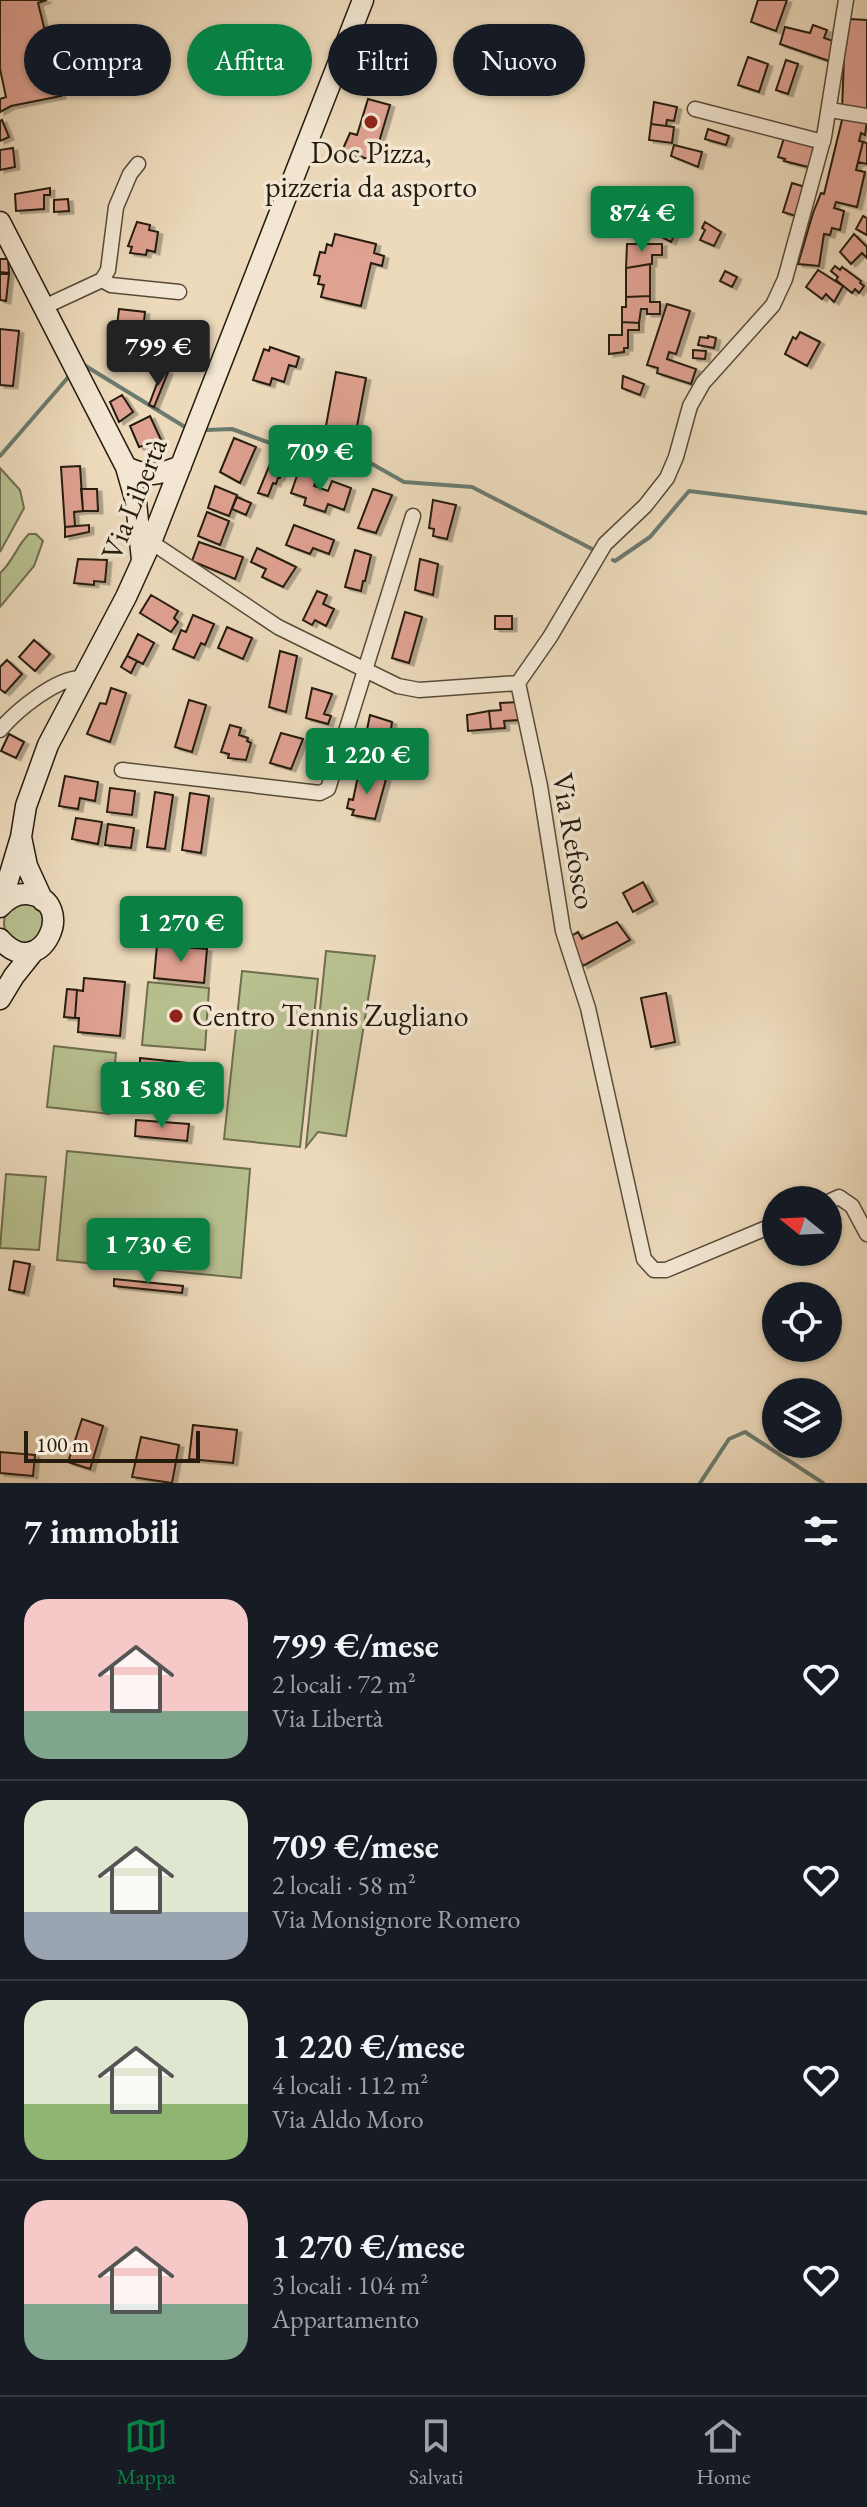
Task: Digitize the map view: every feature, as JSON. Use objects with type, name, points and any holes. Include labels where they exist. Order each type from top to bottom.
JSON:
[{"type":"main road","name":"Via Libertà","points":[[0,907],[21,837],[26,806],[48,745],[126,597],[146,551],[363,0]]},
{"type":"main road","points":[[0,222],[8,253],[44,307],[134,470],[165,506],[154,509],[136,502]]},
{"type":"main road","points":[[134,470],[153,476],[181,466]]},
{"type":"main road","points":[[134,470],[136,502],[146,551]]},
{"type":"main road","name":"Via Libertà","points":[[21,837],[27,866],[52,913],[52,932],[48,940],[34,951]]},
{"type":"main road","points":[[0,907],[11,897],[19,895],[28,894],[43,901]]},
{"type":"main road","points":[[0,939],[14,951],[34,951]]},
{"type":"main road","points":[[0,999],[34,951]]},
{"type":"street","points":[[146,551],[278,627],[398,686],[419,690],[518,683],[550,637],[605,544],[645,506],[667,478],[690,406],[703,383],[773,305],[785,279],[823,142],[846,0]]},
{"type":"street","points":[[695,109],[823,142]]},
{"type":"street","points":[[830,110],[867,116]]},
{"type":"street","points":[[44,307],[102,280],[108,270],[116,207],[130,174],[138,164]]},
{"type":"street","points":[[102,280],[111,285],[179,292]]},
{"type":"street","points":[[122,770],[320,793],[328,789],[413,516]]},
{"type":"street","points":[[0,730],[32,701],[59,684],[76,677],[83,678]]},
{"type":"street","name":"Via Refosco","points":[[518,683],[540,786],[563,931],[588,1008],[644,1259],[654,1270],[666,1270],[762,1230]]},
{"type":"street","points":[[842,1199],[852,1206],[867,1234]]},
{"type":"green space","points":[[0,468],[20,490],[24,508],[0,552]]},
{"type":"green space","points":[[29,534],[36,534],[43,541],[34,566],[0,607],[0,573]]},
{"type":"green space","points":[[24,903],[38,909],[44,923],[38,937],[24,943],[10,937],[4,923],[10,909]]},
{"type":"green space","points":[[326,951],[375,956],[346,1136],[318,1132],[306,1147]]},
{"type":"green space","points":[[242,971],[318,979],[300,1147],[224,1139]]},
{"type":"green space","name":"Centro Tennis Zugliano","points":[[148,982],[209,988],[205,1050],[142,1045]]},
{"type":"green space","points":[[54,1046],[116,1053],[110,1114],[47,1107]]},
{"type":"green space","points":[[67,1151],[250,1169],[241,1278],[57,1260]]},
{"type":"green space","points":[[6,1174],[46,1177],[39,1250],[0,1248]]},
{"type":"building","points":[[0,0],[47,0],[38,3],[43,24],[24,24],[24,96],[61,96],[11,106],[0,112],[0,99],[6,97],[0,69]]},
{"type":"building","points":[[758,0],[787,0],[776,31],[751,22]]},
{"type":"building","points":[[850,19],[867,20],[867,112],[842,110],[844,57]]},
{"type":"building","points":[[813,25],[827,30],[824,38],[833,41],[832,62],[780,44],[785,27],[810,33]]},
{"type":"building","points":[[748,57],[768,64],[759,92],[738,85]]},
{"type":"building","points":[[786,60],[798,64],[788,94],[776,90]]},
{"type":"building","points":[[368,99],[390,105],[379,142],[374,140],[368,159],[342,151],[350,133],[357,135]]},
{"type":"building","points":[[654,102],[677,107],[674,121],[667,120],[666,126],[651,124]]},
{"type":"building","points":[[843,116],[867,121],[865,135],[861,133],[859,141],[863,142],[856,170],[865,172],[857,207],[836,202],[834,208],[844,211],[840,230],[832,228],[830,235],[824,234],[819,266],[798,264],[813,213],[821,193],[824,194]]},
{"type":"building","points":[[0,121],[9,137],[0,141]]},
{"type":"building","points":[[651,124],[674,127],[672,143],[649,140]]},
{"type":"building","points":[[708,129],[729,136],[726,145],[705,139]]},
{"type":"building","points":[[784,138],[814,147],[812,168],[778,157]]},
{"type":"building","points":[[863,142],[867,143],[867,164],[858,162]]},
{"type":"building","points":[[674,145],[702,152],[698,167],[671,156]]},
{"type":"building","points":[[13,148],[15,167],[0,170],[0,150]]},
{"type":"building","points":[[792,183],[805,187],[796,216],[783,212]]},
{"type":"building","points":[[50,188],[50,195],[44,195],[44,209],[16,211],[15,194]]},
{"type":"building","points":[[595,198],[610,199],[610,214],[595,214]]},
{"type":"building","points":[[68,199],[69,211],[54,212],[54,200]]},
{"type":"building","points":[[863,216],[867,218],[867,235],[856,229]]},
{"type":"building","points":[[663,220],[678,228],[671,242],[656,234]]},
{"type":"building","points":[[137,222],[150,225],[149,230],[158,232],[155,252],[147,250],[146,255],[130,253],[132,247],[128,246]]},
{"type":"building","points":[[705,222],[721,232],[714,246],[700,240]]},
{"type":"building","points":[[335,234],[376,244],[374,253],[384,256],[382,266],[371,263],[361,306],[321,297],[324,285],[318,284],[320,276],[314,275],[320,252],[325,253],[327,244],[332,246]]},
{"type":"building","points":[[854,234],[867,247],[867,258],[862,253],[851,264],[840,252]]},
{"type":"building","points":[[627,244],[662,244],[662,255],[652,255],[652,264],[626,268]]},
{"type":"building","points":[[0,259],[8,259],[9,273],[0,272]]},
{"type":"building","points":[[650,264],[650,296],[626,297],[626,268]]},
{"type":"building","points":[[835,266],[840,270],[842,267],[861,281],[864,286],[859,293],[855,289],[852,293],[836,280],[838,277],[831,271]]},
{"type":"building","points":[[818,270],[843,286],[834,302],[826,294],[822,299],[806,287]]},
{"type":"building","points":[[725,271],[737,277],[732,287],[720,281]]},
{"type":"building","points":[[0,274],[9,274],[6,301],[0,300]]},
{"type":"building","points":[[650,296],[650,302],[660,302],[660,314],[647,314],[647,309],[641,309],[639,323],[622,322],[626,297]]},
{"type":"building","points":[[667,304],[690,311],[676,354],[669,352],[667,359],[696,369],[691,384],[657,373],[658,368],[647,365]]},
{"type":"building","points":[[119,309],[145,312],[142,339],[116,335]]},
{"type":"building","points":[[622,322],[639,323],[639,330],[628,330],[628,348],[624,348],[624,352],[609,354],[609,335],[622,335]]},
{"type":"building","points":[[0,329],[19,331],[13,386],[0,385]]},
{"type":"building","points":[[800,332],[820,342],[807,366],[785,354],[793,337],[796,339]]},
{"type":"building","points":[[700,337],[716,338],[714,348],[698,345]]},
{"type":"building","points":[[270,347],[299,357],[296,367],[289,365],[284,382],[272,378],[270,385],[253,380],[264,349],[269,351]]},
{"type":"building","points":[[693,350],[706,351],[705,359],[693,358]]},
{"type":"building","points":[[162,370],[168,372],[154,407],[149,405]]},
{"type":"building","points":[[336,372],[366,378],[355,437],[325,431]]},
{"type":"building","points":[[623,376],[644,384],[640,395],[622,388]]},
{"type":"building","points":[[122,395],[133,412],[119,422],[110,402]]},
{"type":"building","points":[[150,416],[161,440],[139,447],[130,426]]},
{"type":"building","points":[[234,438],[256,447],[240,483],[220,472]]},
{"type":"building","points":[[272,459],[285,464],[268,496],[258,493]]},
{"type":"building","points":[[80,466],[83,511],[74,512],[75,526],[65,527],[61,467]]},
{"type":"building","points":[[299,470],[318,476],[314,486],[328,491],[332,481],[351,488],[344,510],[328,504],[325,512],[304,505],[306,498],[291,493]]},
{"type":"building","points":[[215,486],[237,495],[229,516],[208,508]]},
{"type":"building","points":[[81,489],[97,489],[98,511],[83,511]]},
{"type":"building","points":[[373,489],[392,495],[376,533],[358,528]]},
{"type":"building","points":[[237,497],[251,503],[246,515],[232,509]]},
{"type":"building","points":[[433,500],[456,505],[447,539],[433,536],[434,529],[429,528]]},
{"type":"building","points":[[207,512],[229,521],[220,545],[198,536]]},
{"type":"building","points":[[89,525],[89,532],[65,537],[65,527]]},
{"type":"building","points":[[294,525],[334,540],[329,554],[313,548],[310,554],[286,545]]},
{"type":"building","points":[[199,542],[243,557],[235,579],[192,561]]},
{"type":"building","points":[[257,548],[296,567],[283,587],[262,577],[266,569],[251,562]]},
{"type":"building","points":[[355,550],[371,555],[361,591],[345,587]]},
{"type":"building","points":[[78,559],[107,560],[105,582],[94,581],[94,585],[74,583]]},
{"type":"building","points":[[420,559],[438,564],[433,595],[415,590]]},
{"type":"building","points":[[317,591],[327,595],[323,604],[334,609],[326,626],[315,620],[312,625],[303,620]]},
{"type":"building","points":[[151,595],[178,611],[174,618],[178,622],[171,632],[140,613]]},
{"type":"building","points":[[405,612],[422,617],[409,663],[392,658]]},
{"type":"building","points":[[193,615],[214,624],[205,645],[201,643],[194,658],[173,649],[181,630],[186,632]]},
{"type":"building","points":[[495,616],[512,616],[512,629],[495,629]]},
{"type":"building","points":[[227,627],[252,638],[243,659],[218,648]]},
{"type":"building","points":[[138,634],[154,643],[143,664],[127,656]]},
{"type":"building","points":[[34,640],[50,654],[35,671],[19,657]]},
{"type":"building","points":[[280,651],[297,656],[286,712],[269,707]]},
{"type":"building","points":[[127,656],[137,661],[131,673],[121,667]]},
{"type":"building","points":[[7,660],[22,674],[5,693],[0,689],[0,667]]},
{"type":"building","points":[[111,688],[126,693],[110,742],[87,734],[100,703],[106,704]]},
{"type":"building","points":[[312,688],[332,694],[324,714],[331,716],[328,724],[306,718]]},
{"type":"building","points":[[189,700],[206,705],[192,752],[175,747]]},
{"type":"building","points":[[517,702],[519,720],[504,721],[505,728],[491,729],[489,711],[501,710],[500,703]]},
{"type":"building","points":[[489,711],[491,729],[468,731],[467,715]]},
{"type":"building","points":[[370,715],[392,722],[390,736],[393,736],[385,750],[364,744]]},
{"type":"building","points":[[230,725],[241,728],[239,735],[248,738],[247,741],[251,743],[246,760],[228,758],[229,754],[221,752]]},
{"type":"building","points":[[281,733],[303,739],[291,769],[270,763]]},
{"type":"building","points":[[9,734],[24,742],[16,758],[1,751]]},
{"type":"building","points":[[365,774],[386,779],[375,819],[352,815],[354,810],[347,808],[349,799],[353,800],[358,776],[364,777]]},
{"type":"building","points":[[65,776],[98,782],[95,801],[80,798],[78,809],[59,806]]},
{"type":"building","points":[[110,788],[135,791],[132,815],[107,812]]},
{"type":"building","points":[[155,792],[173,795],[165,849],[147,847]]},
{"type":"building","points":[[190,793],[209,796],[201,853],[182,850]]},
{"type":"building","points":[[76,818],[102,822],[98,844],[72,839]]},
{"type":"building","points":[[108,824],[134,828],[131,848],[105,845]]},
{"type":"building","points":[[643,882],[653,901],[633,912],[623,893]]},
{"type":"building","points":[[617,922],[630,940],[583,966],[568,938],[578,932],[582,939]]},
{"type":"building","points":[[157,945],[207,949],[204,983],[154,978]]},
{"type":"building","points":[[84,978],[125,982],[120,1036],[78,1032],[79,1018],[75,1018],[77,990],[83,991]]},
{"type":"building","points":[[67,989],[77,990],[75,1018],[64,1017]]},
{"type":"building","points":[[666,993],[675,1042],[651,1047],[641,998]]},
{"type":"building","points":[[140,1058],[206,1065],[202,1102],[140,1096]]},
{"type":"building","points":[[136,1120],[189,1124],[187,1141],[135,1136]]},
{"type":"building","points":[[14,1261],[30,1264],[24,1293],[9,1290]]},
{"type":"building","points":[[114,1279],[183,1286],[182,1293],[114,1286]]},
{"type":"building","points":[[82,1419],[103,1426],[90,1469],[68,1462]]},
{"type":"building","points":[[193,1425],[237,1430],[233,1463],[189,1459]]},
{"type":"building","points":[[141,1437],[179,1445],[172,1483],[132,1477]]},
{"type":"building","points":[[0,1452],[35,1455],[33,1476],[0,1473]]},
{"type":"waterway","points":[[80,366],[84,365],[185,427]]},
{"type":"waterway","points":[[0,456],[71,374]]},
{"type":"waterway","points":[[206,430],[232,429],[297,453],[365,460],[404,482],[472,487],[596,551]]},
{"type":"waterway","points":[[613,560],[650,537],[689,491],[867,513]]},
{"type":"waterway","points":[[700,1483],[729,1439],[745,1432],[823,1483]]},
{"type":"place","name":"Doc Pizza, pizzeria da asporto","points":[[371,122]]},
{"type":"place","name":"Centro Tennis Zugliano","points":[[176,1016]]}]
